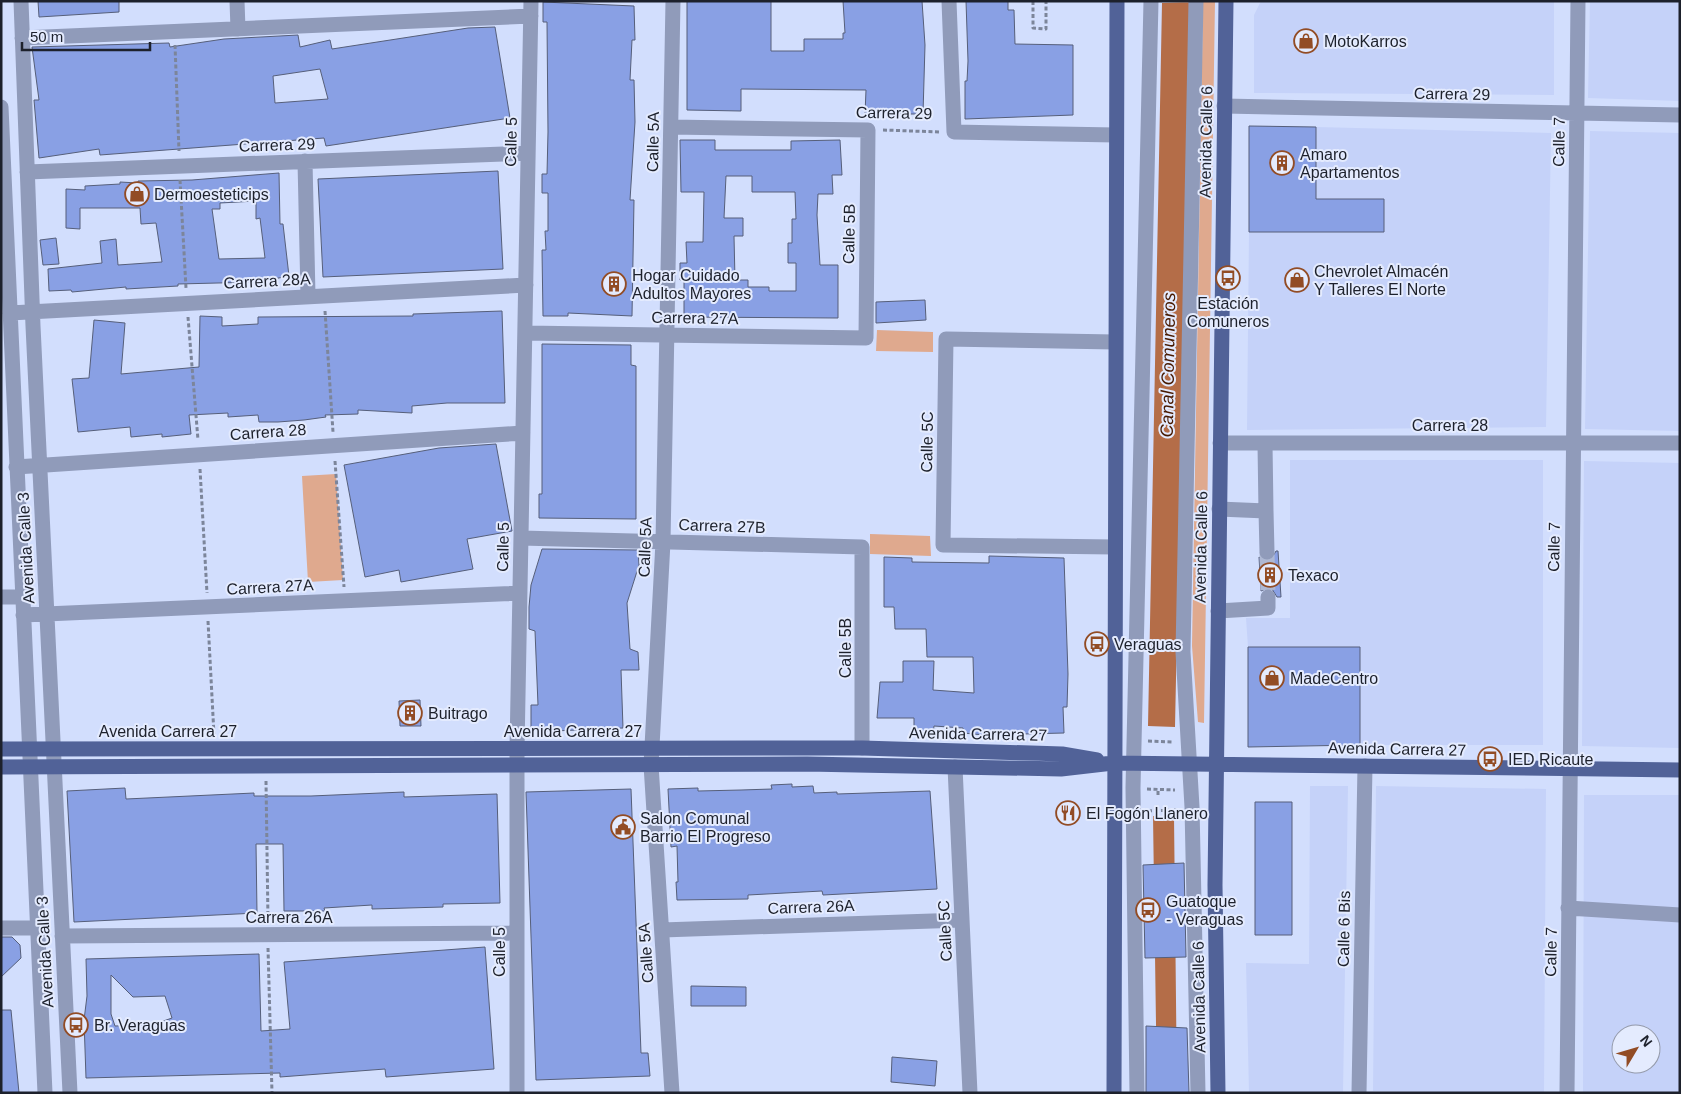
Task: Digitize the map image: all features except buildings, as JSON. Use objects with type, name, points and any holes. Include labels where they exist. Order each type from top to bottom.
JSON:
[{"type":"main road","name":"Avenida Calle 6","points":[[1218,1093],[1215,885],[1226,1]]},
{"type":"main road","points":[[1225,28],[1235,1]]},
{"type":"main road","points":[[1114,1093],[1115,6]]},
{"type":"main road","name":"Avenida Carrera 27","points":[[1,749],[862,748],[1062,754],[1113,763]]},
{"type":"main road","name":"Avenida Carrera 27","points":[[1,767],[807,764],[1061,769],[1113,763],[1133,763],[1680,770]]},
{"type":"street","name":"Avenida Calle 3","points":[[21,1],[33,312],[70,1093]]},
{"type":"street","points":[[237,1],[238,29]]},
{"type":"street","name":"Calle 5A","points":[[672,1093],[651,765],[663,542],[673,1]]},
{"type":"street","points":[[948,1],[954,132]]},
{"type":"street","points":[[1137,1093],[1133,763],[1151,1]]},
{"type":"street","points":[[1196,1],[1183,642],[1189,764],[1198,1093]]},
{"type":"street","name":"Calle 7","points":[[1567,1093],[1578,1]]},
{"type":"street","points":[[22,38],[238,29],[531,9]]},
{"type":"street","name":"Calle 5","points":[[517,1093],[517,749],[531,9]]},
{"type":"street","name":"Carrera 29","points":[[1224,106],[1680,115]]},
{"type":"street","name":"Avenida Calle 3","points":[[1,107],[4,250],[10,313],[7,361],[16,466],[45,1093]]},
{"type":"street","name":"Carrera 29","points":[[671,127],[868,130]]},
{"type":"street","name":"Calle 5B","points":[[866,338],[868,130]]},
{"type":"street","name":"Carrera 29","points":[[954,132],[1116,135]]},
{"type":"street","name":"Carrera 29","points":[[27,172],[528,153]]},
{"type":"street","points":[[305,161],[308,296]]},
{"type":"street","name":"Carrera 28A","points":[[10,313],[526,285]]},
{"type":"street","name":"Carrera 27A","points":[[525,333],[866,338]]},
{"type":"street","name":"Calle 5C","points":[[1114,547],[943,545],[946,339],[1115,342]]},
{"type":"street","name":"Carrera 28","points":[[16,466],[523,433]]},
{"type":"street","name":"Carrera 28","points":[[1220,443],[1680,443]]},
{"type":"street","points":[[1265,444],[1267,552]]},
{"type":"street","points":[[1219,509],[1266,511]]},
{"type":"street","name":"Carrera 27B","points":[[521,538],[862,547]]},
{"type":"street","name":"Calle 5B","points":[[862,547],[862,748]]},
{"type":"street","name":"Carrera 27A","points":[[23,615],[520,593]]},
{"type":"street","points":[[1,597],[22,597]]},
{"type":"street","points":[[1218,611],[1268,608],[1268,597]]},
{"type":"street","name":"Calle 6 Bis","points":[[1359,1093],[1365,766]]},
{"type":"street","name":"Calle 5C","points":[[955,767],[970,1093]]},
{"type":"street","points":[[1568,908],[1680,915]]},
{"type":"street","name":"Carrera 26A","points":[[662,930],[962,920]]},
{"type":"street","points":[[1,928],[38,928]]},
{"type":"street","name":"Carrera 26A","points":[[62,936],[517,933]]},
{"type":"path","points":[[1032,1],[1032,28],[1046,29],[1046,1]]},
{"type":"path","points":[[174,32],[186,303],[199,454],[215,748]]},
{"type":"path","name":"Carrera 29","points":[[868,130],[954,132]]},
{"type":"path","points":[[1142,741],[1182,742]]},
{"type":"path","points":[[1142,789],[1183,790]]},
{"type":"path","points":[[1158,789],[1158,795]]},
{"type":"path","points":[[1147,819],[1146,811],[1158,808],[1180,810]]},
{"type":"shaded area","points":[[1138,1],[1215,1],[1204,723],[1198,722],[1192,646],[1203,4]]},
{"type":"shaded area","points":[[1261,1],[1554,1],[1554,95],[1254,93],[1254,15]]},
{"type":"shaded area","points":[[1590,1],[1680,1],[1680,101],[1588,98]]},
{"type":"shaded area","points":[[1316,127],[1551,133],[1546,427],[1247,430],[1249,232],[1384,232],[1383,199],[1316,199]]},
{"type":"shaded area","points":[[1590,131],[1680,133],[1680,431],[1585,429]]},
{"type":"shaded area","points":[[877,330],[933,332],[933,352],[876,351]]},
{"type":"shaded area","points":[[1290,460],[1543,460],[1543,745],[1360,745],[1360,647],[1248,647],[1246,618],[1290,618]]},
{"type":"shaded area","points":[[1584,461],[1680,463],[1680,748],[1582,746]]},
{"type":"shaded area","points":[[336,474],[343,580],[308,582],[302,476]]},
{"type":"shaded area","points":[[870,534],[930,536],[931,556],[870,554]]},
{"type":"shaded area","points":[[1310,786],[1348,786],[1343,1093],[1249,1092],[1246,963],[1309,964]]},
{"type":"shaded area","points":[[1376,786],[1546,789],[1544,1093],[1373,1091]]},
{"type":"shaded area","points":[[1584,795],[1680,795],[1680,1093],[1583,1093]]},
{"type":"water","name":"Canal Comuneros","points":[[1162,3],[1190,3],[1175,727],[1148,726]]},
{"type":"water","points":[[1153,816],[1174,816],[1177,1093],[1157,1093]]},
{"type":"tunnel","points":[[1267,552],[1268,597]]},
{"type":"place","name":"MotoKarros","points":[[1306,41]]},
{"type":"place","name":"Amaro Apartamentos","points":[[1282,163]]},
{"type":"place","name":"Dermoesteticips","points":[[137,194]]},
{"type":"place","name":"Estación Comuneros","points":[[1228,278]]},
{"type":"place","name":"Chevrolet Almacén Y Talleres El Norte","points":[[1297,280]]},
{"type":"place","name":"Hogar Cuidado Adultos Mayores","points":[[614,284]]},
{"type":"place","name":"Texaco","points":[[1270,575]]},
{"type":"place","name":"Veraguas","points":[[1097,644]]},
{"type":"place","name":"MadeCentro","points":[[1272,678]]},
{"type":"place","name":"Buitrago","points":[[410,713]]},
{"type":"place","name":"IED Ricaute","points":[[1490,759]]},
{"type":"place","name":"El Fogón Llanero","points":[[1068,813]]},
{"type":"place","name":"Salon Comunal Barrio El Progreso","points":[[623,827]]},
{"type":"place","name":"Guatoque - Veraguas","points":[[1148,910]]},
{"type":"place","name":"Br. Veraguas","points":[[76,1025]]}]
